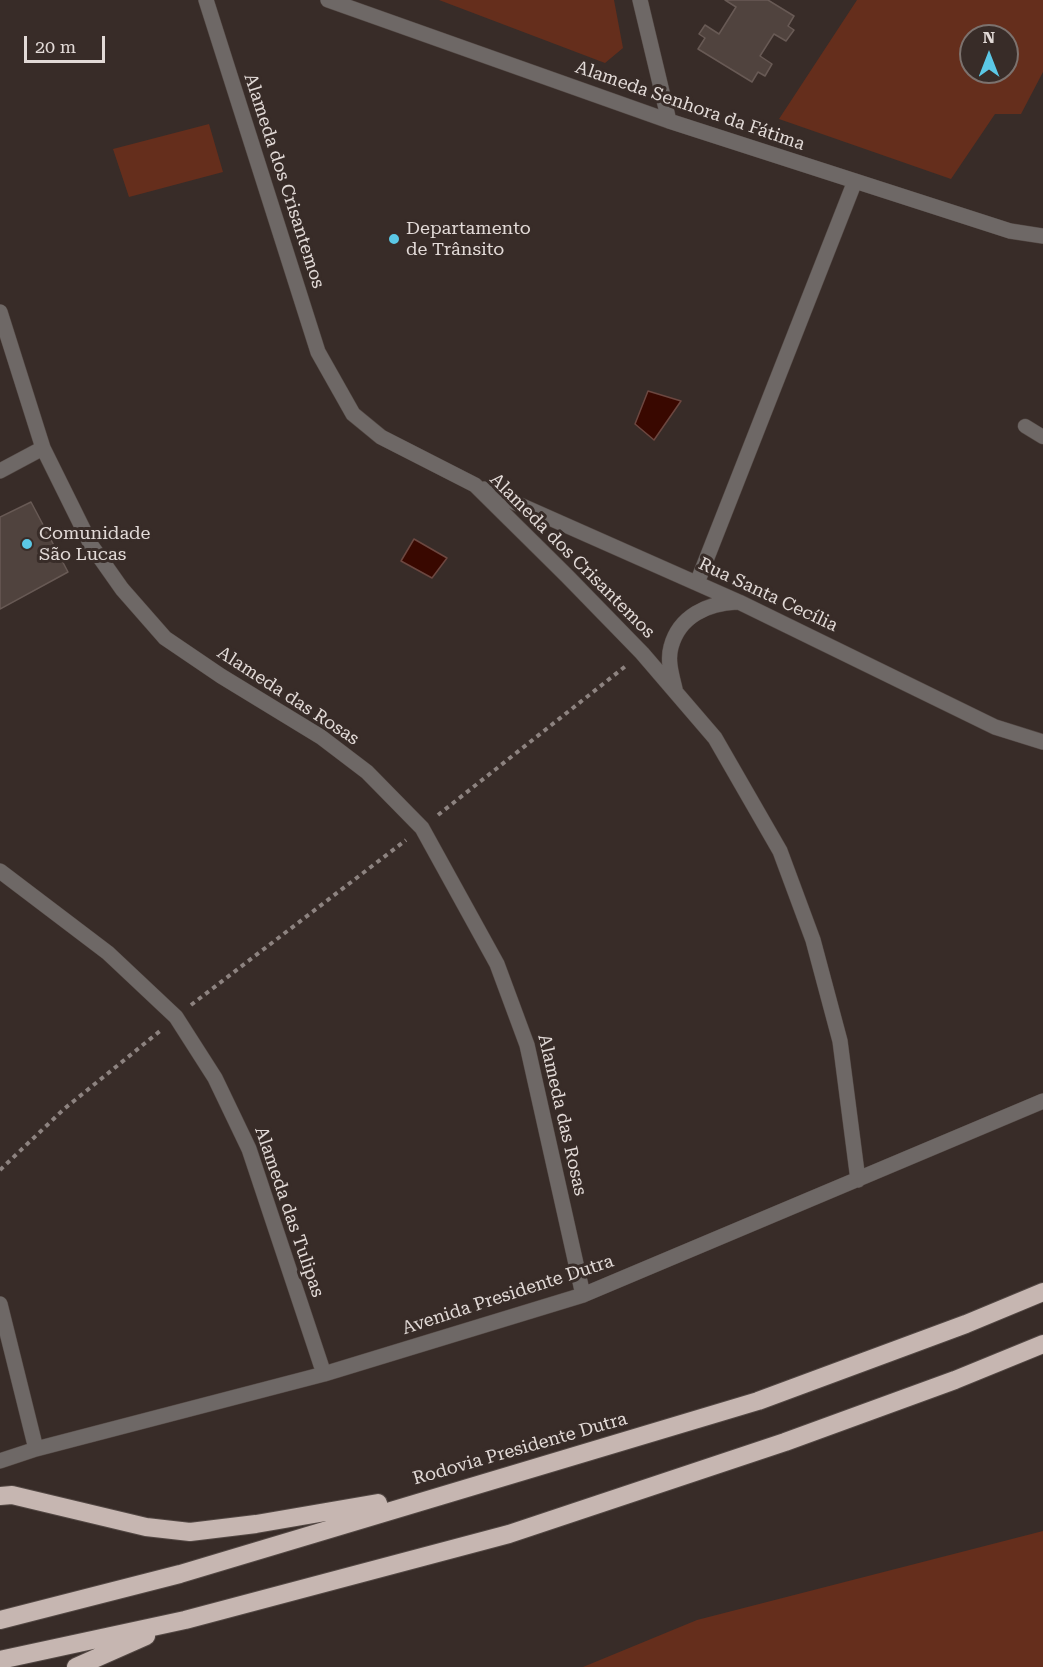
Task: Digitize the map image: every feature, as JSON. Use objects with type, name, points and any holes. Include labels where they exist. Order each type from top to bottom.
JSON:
[{"type":"highway","name":"Rodovia Presidente Dutra","points":[[0,1620],[180,1574],[454,1490],[758,1401],[966,1324],[1043,1292]]},
{"type":"highway","points":[[0,1660],[184,1620],[509,1534],[785,1442],[955,1380],[1043,1344]]},
{"type":"highway","points":[[0,1496],[12,1495],[146,1527],[190,1532],[256,1524],[454,1490]]},
{"type":"highway","points":[[76,1667],[184,1620]]},
{"type":"street","name":"Alameda dos Crisantemos","points":[[206,0],[318,351],[353,414],[381,437],[475,485],[642,653],[715,738],[780,851],[813,940],[840,1041],[858,1180]]},
{"type":"street","name":"Alameda Senhora da Fátima","points":[[328,0],[669,121],[1010,231],[1043,236]]},
{"type":"street","points":[[640,0],[669,121]]},
{"type":"street","points":[[697,583],[855,181]]},
{"type":"street","name":"Alameda das Rosas","points":[[0,312],[43,448],[91,545],[122,589],[165,638],[221,676],[321,737],[367,772],[422,828],[497,964],[527,1045],[583,1295]]},
{"type":"street","points":[[0,471],[43,448]]},
{"type":"street","name":"Rua Santa Cecília","points":[[475,485],[740,602],[995,727],[1043,742]]},
{"type":"street","points":[[675,692],[670,665],[671,647],[682,626],[698,611],[716,603],[740,602]]},
{"type":"street","name":"Alameda das Tulipas","points":[[0,871],[108,953],[176,1017],[215,1078],[249,1149],[324,1374]]},
{"type":"street","name":"Avenida Presidente Dutra","points":[[0,1461],[36,1449],[324,1374],[583,1295],[1043,1101]]},
{"type":"street","points":[[0,1304],[36,1449]]},
{"type":"lane","points":[[1024,426],[1043,437]]},
{"type":"path","points":[[0,1170],[64,1109],[176,1017],[422,828],[642,653]]},
{"type":"shaded area","points":[[439,0],[614,0],[623,48],[605,63]]},
{"type":"shaded area","points":[[857,0],[1043,0],[1043,72],[1021,114],[995,114],[951,179],[779,119]]},
{"type":"shaded area","points":[[209,124],[223,172],[129,197],[113,149]]},
{"type":"shaded area","points":[[648,391],[681,401],[654,440],[635,424]]},
{"type":"shaded area","points":[[414,539],[447,558],[432,578],[401,561]]},
{"type":"shaded area","points":[[1043,1531],[1043,1667],[583,1667],[697,1620]]},
{"type":"building","points":[[725,0],[768,0],[794,16],[788,26],[794,30],[786,41],[774,34],[760,56],[772,64],[765,76],[758,72],[752,82],[698,49],[705,38],[699,34],[705,25],[719,34],[736,7]]},
{"type":"building","name":"Comunidade São Lucas","points":[[31,502],[68,572],[0,609],[0,517]]},
{"type":"place","name":"Departamento de Trânsito","points":[[394,239]]},
{"type":"place","name":"Comunidade São Lucas","points":[[27,544]]}]
